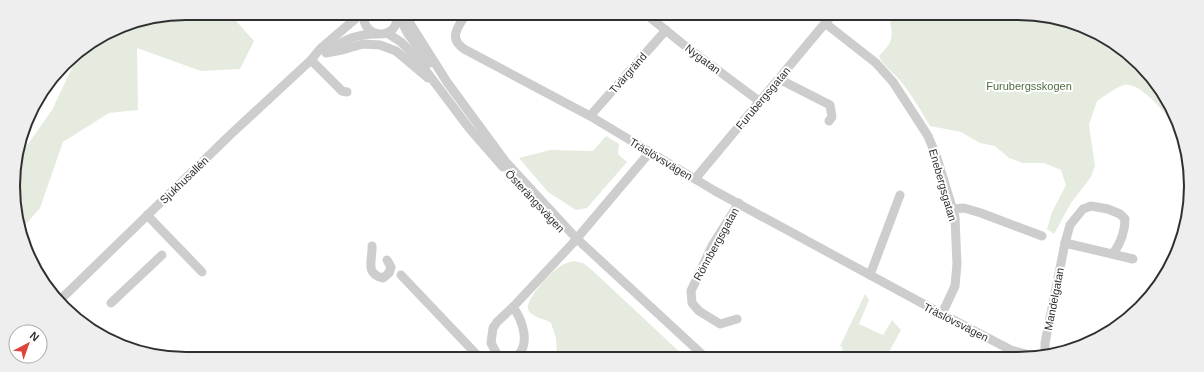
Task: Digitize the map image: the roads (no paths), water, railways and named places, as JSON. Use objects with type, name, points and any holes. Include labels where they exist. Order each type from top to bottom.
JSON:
[{"type":"street","points":[[311,60],[320,49],[351,20]]},
{"type":"street","points":[[364,20],[368,28],[377,34]]},
{"type":"street","points":[[311,60],[352,37],[387,33],[396,26],[398,20]]},
{"type":"street","name":"Österängsvägen","points":[[402,20],[408,34],[421,53],[447,82],[505,161],[574,240],[699,352]]},
{"type":"street","name":"Träslövsvägen","points":[[463,20],[455,35],[455,38],[458,45],[464,49],[590,116],[695,179],[870,275],[1011,350],[1018,352]]},
{"type":"street","name":"Nygatan","points":[[653,20],[760,101]]},
{"type":"street","name":"Furubergsgatan","points":[[695,179],[827,20]]},
{"type":"street","name":"Enebergsgatan","points":[[829,20],[876,63],[893,82],[928,136],[934,151],[955,217],[957,264],[955,286],[942,314]]},
{"type":"street","name":"Tvärgränd","points":[[590,116],[666,30]]},
{"type":"street","name":"Österängsvägen","points":[[387,33],[400,42],[414,55],[496,159],[574,240],[692,352]]},
{"type":"street","points":[[326,52],[342,50],[363,44],[380,45],[396,51],[436,84]]},
{"type":"street","points":[[311,60],[342,91],[347,92]]},
{"type":"street","name":"Sjukhusallén","points":[[63,297],[147,215],[311,60]]},
{"type":"street","points":[[779,79],[830,105],[832,116],[829,122]]},
{"type":"street","points":[[495,352],[491,343],[493,328],[497,322],[513,307],[574,240],[650,152]]},
{"type":"street","points":[[870,275],[900,195]]},
{"type":"street","name":"Rönnbergsgatan","points":[[737,319],[720,324],[699,311],[692,303],[690,291],[712,246],[739,203]]},
{"type":"street","name":"Mandelgatan","points":[[1046,350],[1045,342],[1065,243],[1070,225],[1083,209],[1091,206],[1101,207],[1120,214],[1125,219],[1125,225],[1119,246],[1113,254]]},
{"type":"street","points":[[953,209],[964,208],[981,213],[1042,236]]},
{"type":"street","points":[[147,215],[202,272]]},
{"type":"street","points":[[1065,243],[1133,259]]},
{"type":"street","points":[[372,246],[373,254],[371,271],[376,276],[383,278],[389,273],[391,267],[386,260]]},
{"type":"street","points":[[111,303],[162,255]]},
{"type":"street","points":[[401,275],[474,352]]},
{"type":"street","points":[[513,307],[521,323],[524,336],[524,345],[521,352]]},
{"type":"park label","name":"Furubergsskogen","points":[[1029,86]]}]
